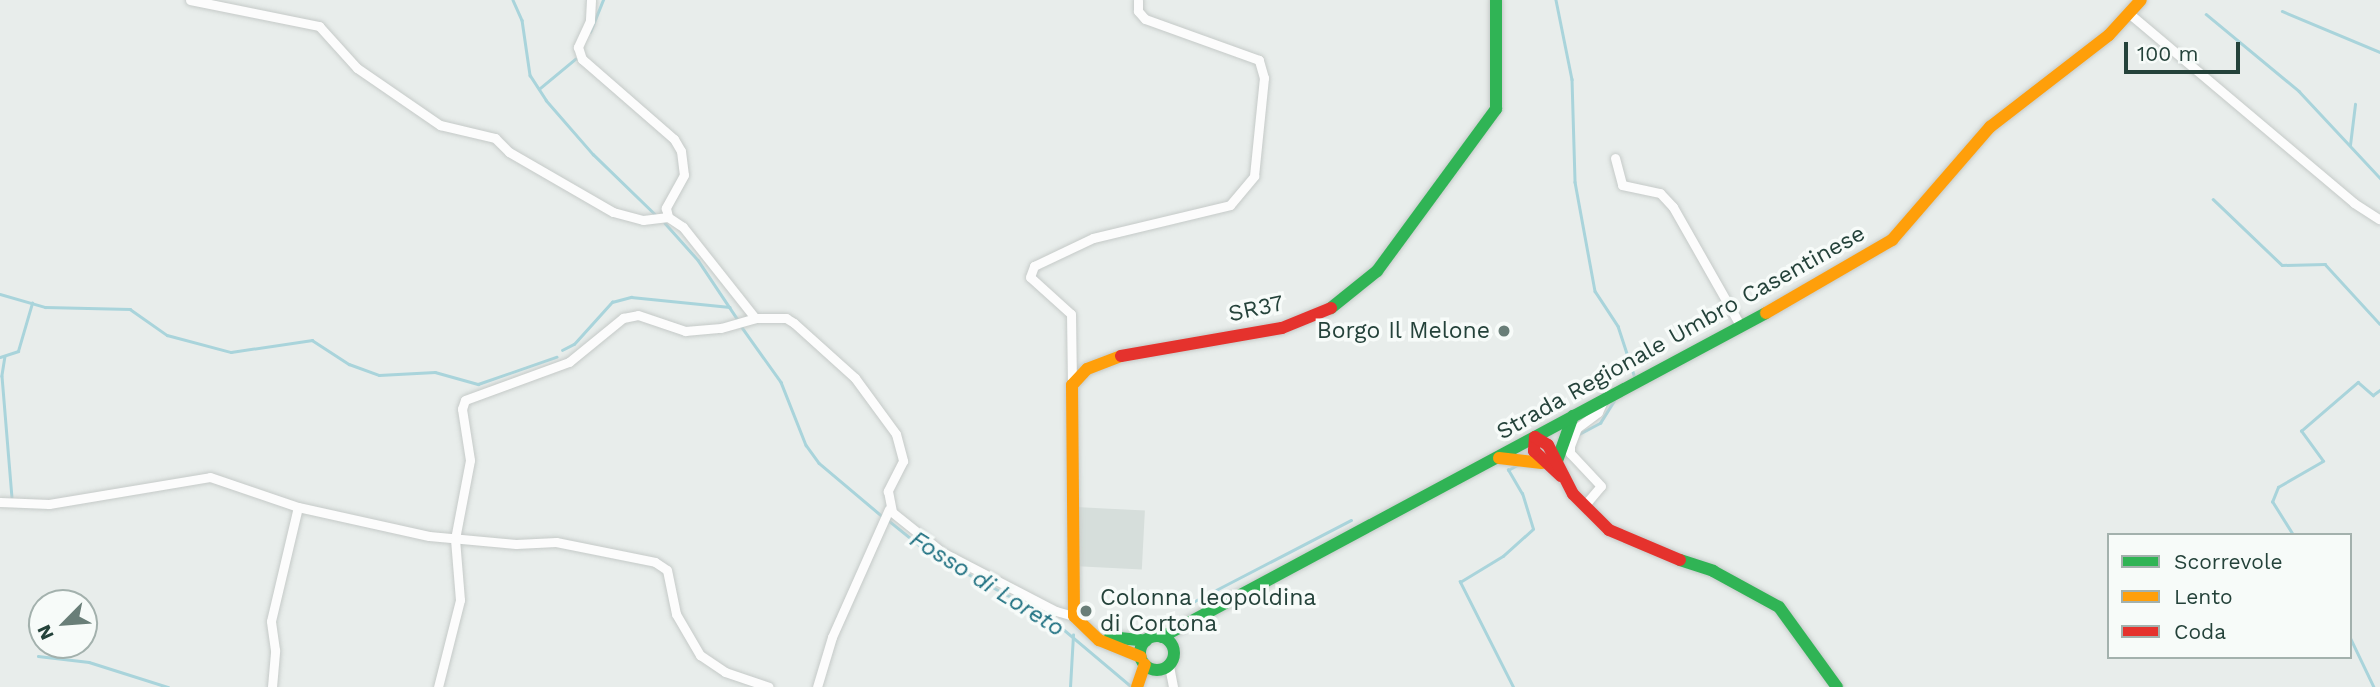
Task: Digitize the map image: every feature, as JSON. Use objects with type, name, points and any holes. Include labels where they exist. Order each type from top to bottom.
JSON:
[{"type":"main road","name":"SR37","points":[[1073,385],[1087,369],[1119,356],[1282,328],[1328,310],[1377,271],[1496,109],[1496,0]]},
{"type":"main road","name":"Strada Regionale Umbro Casentinese","points":[[1162,637],[1363,526],[1499,458],[1602,398],[1841,273],[1892,240],[1990,127],[2131,15],[2141,0]]},
{"type":"main road","points":[[1073,385],[1077,620],[1099,640],[1163,668]]},
{"type":"main road","points":[[1557,461],[1575,413]]},
{"type":"main road","points":[[1561,476],[1557,461],[1548,445],[1535,437],[1534,451],[1542,463],[1561,476],[1584,506],[1625,540],[1713,571],[1779,607],[1837,687]]},
{"type":"main road","points":[[1499,458],[1542,463]]},
{"type":"main road","points":[[1077,620],[1117,639],[1146,641],[1162,637],[1174,652]]},
{"type":"main road","points":[[1138,684],[1163,668],[1174,652],[1183,627]]},
{"type":"main road","points":[[1138,684],[1146,641]]},
{"type":"street","points":[[190,0],[320,26],[357,68],[440,125],[495,138],[509,152],[612,212],[643,220],[668,218],[683,227],[755,318]]},
{"type":"street","points":[[591,0],[590,20],[578,47],[582,60],[674,139],[681,151],[684,174],[666,208],[668,218]]},
{"type":"street","points":[[1073,385],[1071,314],[1030,277],[1034,266],[1093,238],[1230,205],[1254,176],[1264,78],[1259,60],[1146,19],[1138,11],[1138,0]]},
{"type":"street","points":[[2131,15],[2354,203],[2379,219]]},
{"type":"street","points":[[1615,158],[1622,185],[1660,192],[1673,207],[1740,325]]},
{"type":"street","points":[[438,687],[460,600],[455,539],[470,460],[462,408],[465,400],[569,362],[623,318],[651,317],[685,331],[732,325],[755,318],[786,318],[867,393],[903,449],[903,461],[888,491],[888,511],[880,522],[824,659],[817,687]]},
{"type":"street","points":[[1584,506],[1601,486],[1570,453],[1570,446],[1577,428],[1598,412],[1602,398]]},
{"type":"street","points":[[0,502],[49,504],[210,477],[298,507],[455,539],[556,542],[655,562],[667,570],[676,614],[700,655],[725,672],[769,687]]},
{"type":"street","points":[[272,687],[275,650],[271,621],[298,507]]},
{"type":"street","points":[[888,511],[942,552],[1077,620]]},
{"type":"street","points":[[1163,668],[1173,687]]},
{"type":"shaded area","points":[[1076,507],[1145,511],[1142,570],[1073,566]]},
{"type":"waterway","points":[[513,0],[522,20],[530,75],[546,100],[593,154],[657,216]]},
{"type":"waterway","points":[[590,32],[603,0]]},
{"type":"waterway","points":[[1556,0],[1572,79],[1575,182],[1595,291],[1618,326],[1635,378]]},
{"type":"waterway","points":[[2282,11],[2380,52]]},
{"type":"waterway","points":[[2206,14],[2299,91],[2380,178]]},
{"type":"waterway","points":[[539,89],[575,59]]},
{"type":"waterway","points":[[2350,145],[2355,104]]},
{"type":"waterway","points":[[2213,199],[2282,265],[2325,264],[2380,324]]},
{"type":"waterway","points":[[665,223],[698,260],[738,320]]},
{"type":"waterway","points":[[0,294],[45,307],[130,309],[167,335],[231,352],[312,340],[349,364],[379,375],[435,372],[478,384],[556,357]]},
{"type":"waterway","points":[[562,350],[574,344],[612,302],[631,297],[729,307]]},
{"type":"waterway","points":[[0,357],[18,351],[32,303]]},
{"type":"waterway","name":"Fosso di Loreto","points":[[741,326],[781,382],[806,445],[819,463],[882,516]]},
{"type":"waterway","points":[[5,356],[2,376],[12,497]]},
{"type":"waterway","points":[[2292,533],[2272,502],[2278,487],[2323,461],[2301,431],[2358,382],[2373,395],[2380,390]]},
{"type":"waterway","points":[[1579,434],[1600,423],[1614,401]]},
{"type":"waterway","points":[[1513,687],[1460,582],[1503,556],[1533,529],[1522,494],[1508,470],[1517,465]]},
{"type":"waterway","name":"Fosso di Loreto","points":[[888,520],[929,553],[1050,618],[1132,687]]},
{"type":"waterway","points":[[1191,603],[1351,520]]},
{"type":"waterway","points":[[1070,687],[1073,635]]},
{"type":"waterway","points":[[2352,641],[2374,687]]},
{"type":"waterway","points":[[64,659],[89,662],[168,687]]},
{"type":"traffic: fast","points":[[1331,308],[1377,271],[1496,109],[1496,0]]},
{"type":"traffic: fast","points":[[1162,637],[1766,313]]},
{"type":"traffic: fast","points":[[1557,461],[1573,416]]},
{"type":"traffic: fast","points":[[1680,560],[1713,571],[1779,607],[1837,687]]},
{"type":"traffic: fast","points":[[1157,636],[1169,641],[1174,653],[1169,665],[1157,670],[1145,665],[1140,653],[1145,641],[1157,636]]},
{"type":"traffic: fast","points":[[1110,637],[1146,641]]},
{"type":"traffic: slow","points":[[1766,313],[1892,240],[1990,127],[2109,35],[2141,0]]},
{"type":"traffic: slow","points":[[1121,356],[1087,369],[1072,385],[1074,616],[1099,640],[1141,657]]},
{"type":"traffic: slow","points":[[1499,458],[1542,463]]},
{"type":"traffic: slow","points":[[1137,687],[1145,664]]},
{"type":"traffic: jam","points":[[1121,356],[1282,328],[1331,308]]},
{"type":"traffic: jam","points":[[1561,476],[1534,451],[1535,437],[1548,445],[1573,494],[1609,530],[1680,560]]},
{"type":"place","name":"Borgo Il Melone","points":[[1504,331]]},
{"type":"place","name":"Colonna leopoldina di Cortona","points":[[1086,611]]}]
